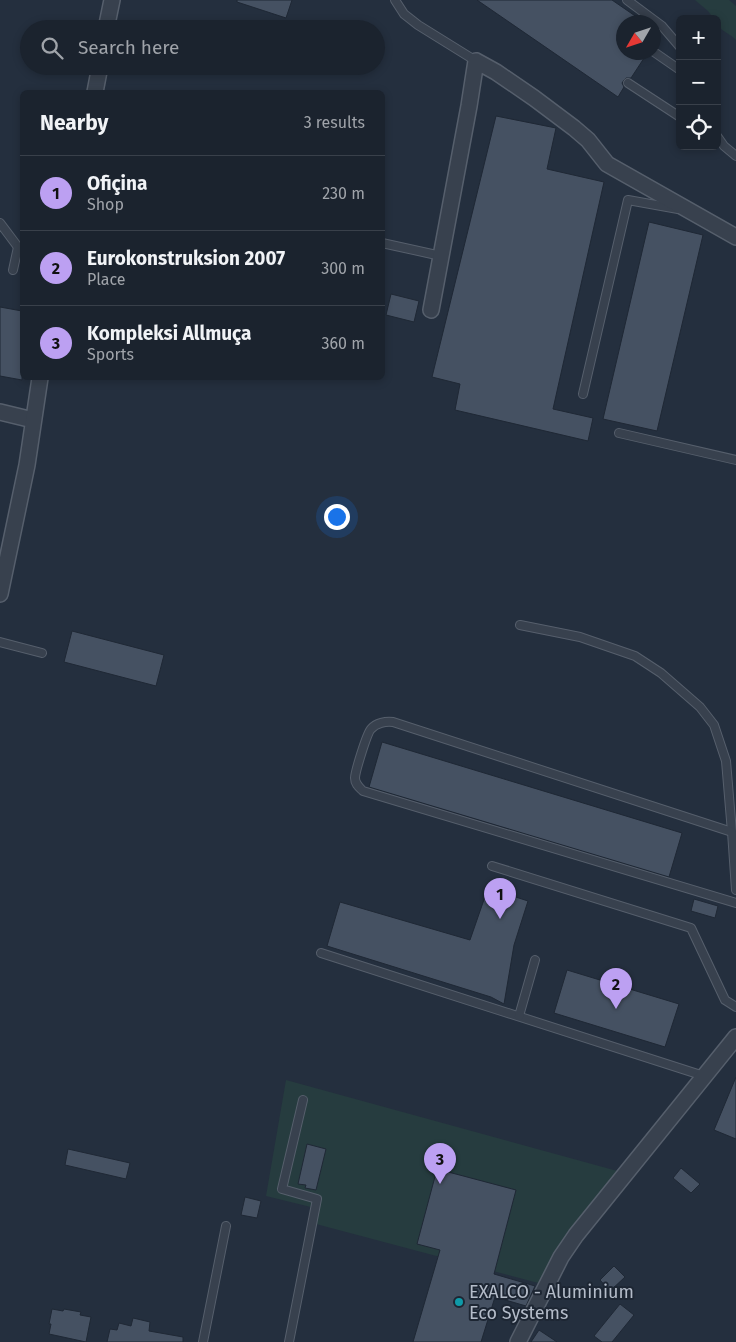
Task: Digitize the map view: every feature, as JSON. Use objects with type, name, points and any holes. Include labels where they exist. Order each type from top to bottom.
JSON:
[{"type":"street","points":[[108,20],[112,0]]},
{"type":"street","points":[[431,310],[476,61],[496,72],[574,128],[588,140],[607,164],[736,237]]},
{"type":"street","points":[[95,90],[98,75]]},
{"type":"street","points":[[0,594],[27,465],[40,380]]},
{"type":"street","points":[[0,412],[33,420]]},
{"type":"street","points":[[518,1342],[558,1264],[576,1235],[736,1036]]},
{"type":"lane","points":[[395,0],[404,14],[418,25],[476,61]]},
{"type":"lane","points":[[627,0],[662,26],[676,42]]},
{"type":"lane","points":[[661,57],[676,67]]},
{"type":"lane","points":[[628,83],[676,114]]},
{"type":"lane","points":[[721,144],[736,156]]},
{"type":"lane","points":[[583,394],[628,200],[692,212]]},
{"type":"lane","points":[[0,223],[20,247],[13,270]]},
{"type":"lane","points":[[385,244],[441,256]]},
{"type":"lane","points":[[619,433],[736,460]]},
{"type":"lane","points":[[520,625],[580,637],[636,656],[661,672],[700,707],[714,725],[726,761],[736,890]]},
{"type":"lane","points":[[0,642],[42,653]]},
{"type":"lane","points":[[732,832],[393,722],[387,722],[371,729],[356,772],[357,786],[369,794],[736,903]]},
{"type":"lane","points":[[492,866],[691,928],[725,1000],[736,1007]]},
{"type":"lane","points":[[322,953],[704,1076]]},
{"type":"lane","points":[[520,1016],[535,960]]},
{"type":"lane","points":[[288,1342],[317,1200],[282,1189],[303,1100]]},
{"type":"lane","points":[[203,1342],[226,1226]]},
{"type":"green space","points":[[695,0],[729,0],[736,6],[736,40],[721,29],[721,15],[711,15]]},
{"type":"green space","points":[[286,1080],[621,1172],[542,1284],[316,1224],[319,1209],[266,1196]]},
{"type":"building","points":[[237,0],[292,0],[286,18],[237,2]]},
{"type":"building","points":[[477,0],[612,0],[634,15],[616,15],[616,60],[643,60],[631,78],[624,80],[622,83],[624,87],[618,97]]},
{"type":"building","points":[[496,116],[556,128],[547,169],[604,182],[553,409],[593,418],[588,441],[455,410],[460,384],[432,377]]},
{"type":"building","points":[[649,222],[703,235],[657,431],[603,419]]},
{"type":"building","points":[[391,294],[419,301],[414,322],[386,315]]},
{"type":"building","points":[[0,307],[20,311],[20,380],[0,376]]},
{"type":"building","points":[[72,631],[164,655],[156,686],[64,662]]},
{"type":"building","points":[[382,742],[682,833],[669,877],[369,787]]},
{"type":"building","points":[[488,888],[528,901],[514,945],[504,1004],[491,997],[327,946],[340,902],[470,940]]},
{"type":"building","points":[[694,899],[718,906],[715,918],[691,911]]},
{"type":"building","points":[[567,970],[679,1004],[665,1047],[554,1013]]},
{"type":"building","points":[[736,1077],[736,1139],[714,1130]]},
{"type":"building","points":[[307,1144],[326,1149],[316,1190],[305,1188],[306,1185],[298,1184]]},
{"type":"building","points":[[68,1149],[130,1163],[126,1179],[65,1165]]},
{"type":"building","points":[[681,1168],[700,1184],[691,1193],[673,1178]]},
{"type":"building","points":[[437,1169],[516,1190],[494,1274],[535,1286],[526,1306],[495,1297],[481,1342],[413,1342],[440,1250],[417,1244]]},
{"type":"building","points":[[245,1197],[261,1201],[257,1218],[241,1215]]},
{"type":"building","points":[[614,1266],[625,1277],[610,1291],[600,1280]]},
{"type":"building","points":[[620,1304],[634,1315],[612,1342],[602,1342],[594,1336]]},
{"type":"building","points":[[52,1309],[81,1312],[80,1315],[91,1317],[86,1342],[49,1334]]},
{"type":"building","points":[[133,1318],[150,1322],[149,1331],[183,1337],[183,1342],[107,1342],[110,1329],[117,1330],[119,1323],[131,1326]]},
{"type":"building","points":[[539,1330],[557,1342],[531,1342]]},
{"type":"place","name":"Ofiçina","points":[[500,919]]},
{"type":"place","name":"Eurokonstruksion 2007","points":[[616,1009]]},
{"type":"place","name":"Kompleksi Allmuça","points":[[440,1184]]},
{"type":"place","name":"EXALCO - Aluminium Eco Systems","points":[[459,1302]]}]
